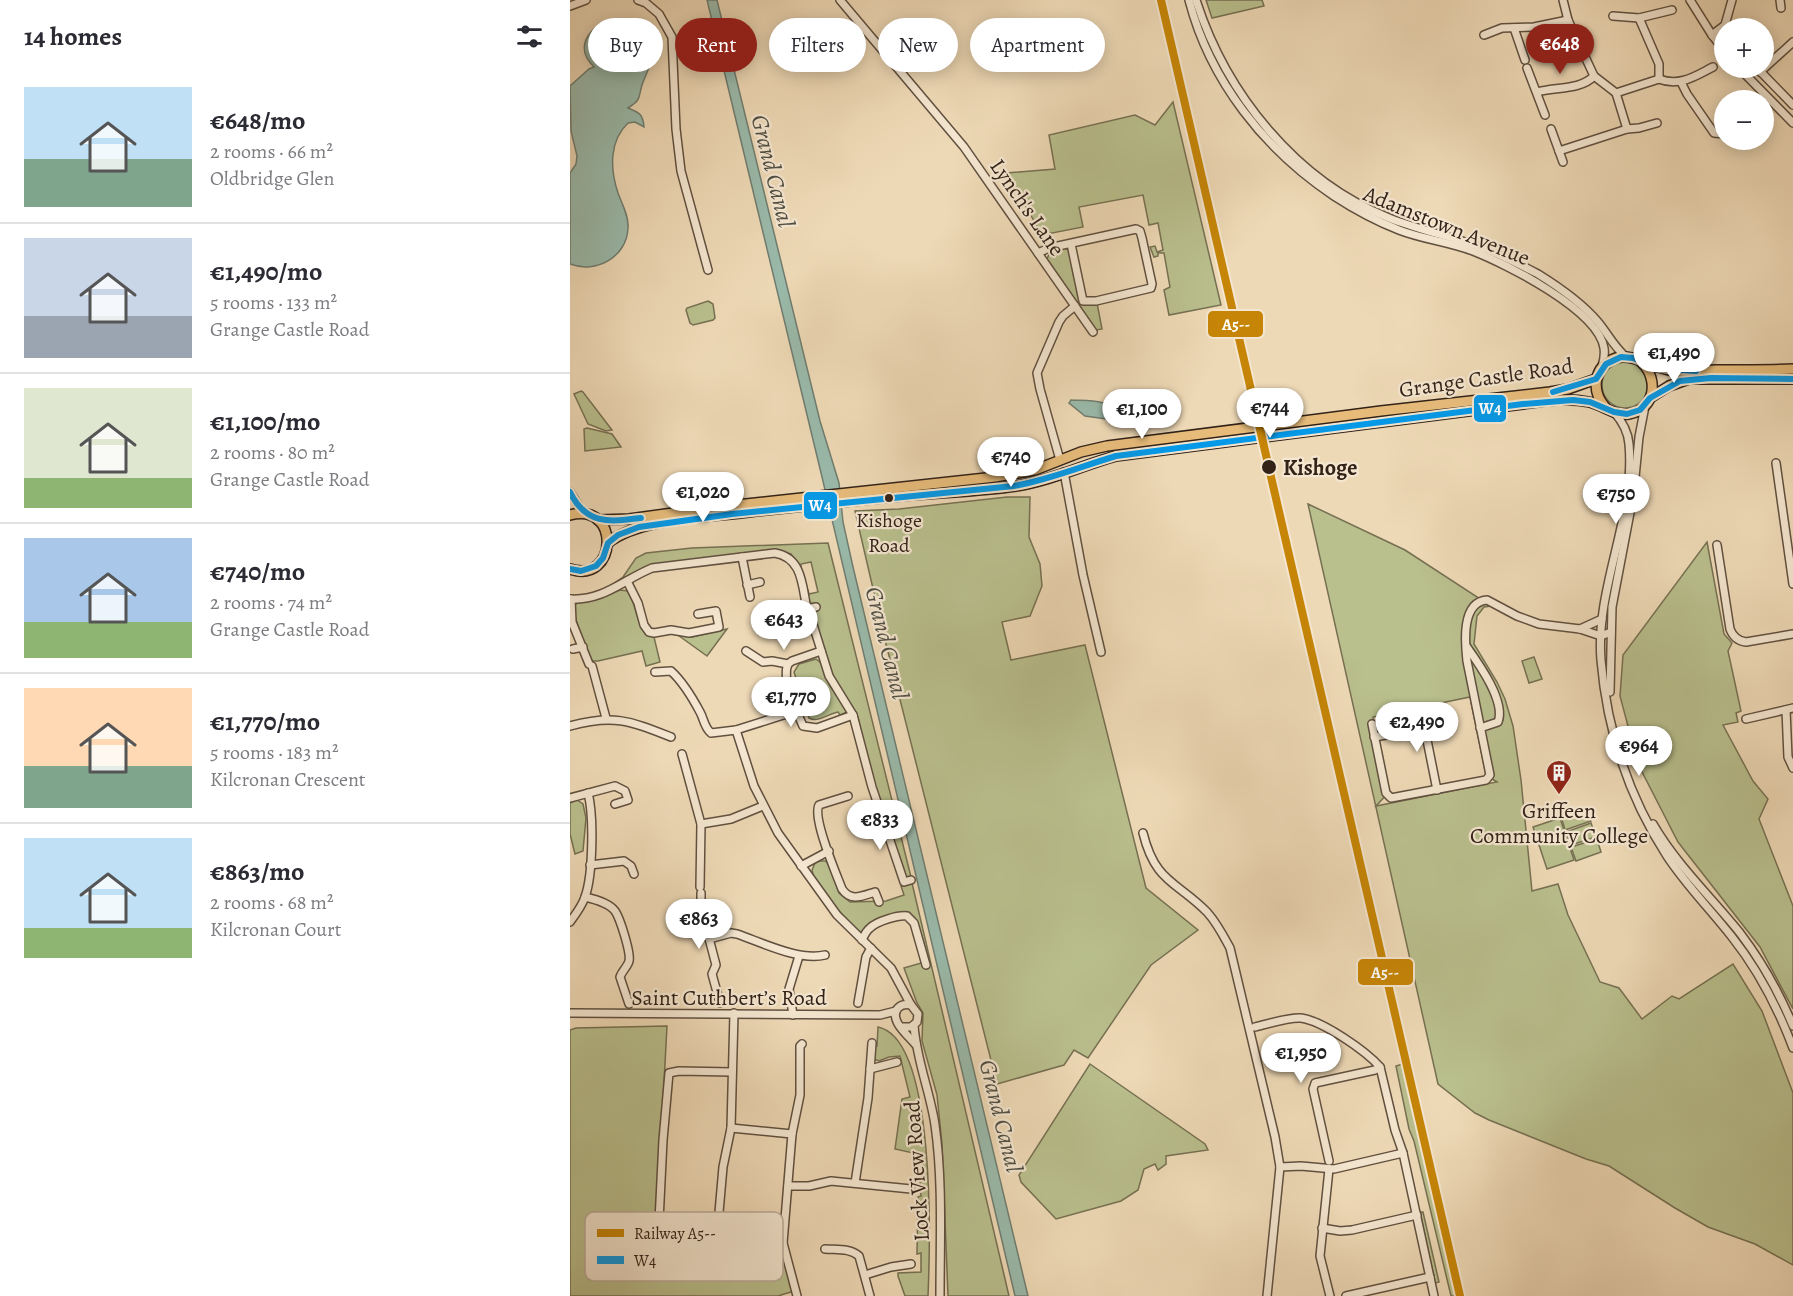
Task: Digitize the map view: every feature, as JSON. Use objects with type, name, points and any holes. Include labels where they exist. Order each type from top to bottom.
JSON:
[{"type":"main road","name":"Grange Castle Road","points":[[1610,410],[1598,398],[1596,379],[1602,368],[1614,359],[1627,357]]},
{"type":"main road","points":[[1627,357],[1642,363],[1680,371],[1793,369]]},
{"type":"main road","points":[[1642,363],[1649,370],[1653,381],[1653,389],[1647,402]]},
{"type":"main road","name":"Grange Castle Road","points":[[583,513],[598,520],[629,519],[866,495],[1035,470],[1107,446],[1550,392],[1568,389],[1596,379]]},
{"type":"main road","name":"Grange Castle Road","points":[[866,495],[1014,486],[1042,481],[1116,456],[1555,400],[1590,402],[1621,414],[1633,413],[1669,386],[1689,379],[1793,379]]},
{"type":"main road","name":"Grange Castle Road","points":[[608,543],[618,535],[649,525],[807,502]]},
{"type":"main road","points":[[570,515],[583,513]]},
{"type":"main road","points":[[570,569],[581,571],[596,566],[603,558],[608,543],[607,534],[598,520]]},
{"type":"street","points":[[570,6],[586,0]]},
{"type":"street","points":[[638,0],[646,3],[659,14],[672,37],[676,129],[681,171],[708,270]]},
{"type":"street","name":"Lynch's Lane","points":[[840,0],[955,135],[1093,332]]},
{"type":"street","name":"Adamstown Avenue","points":[[1189,0],[1202,38],[1217,71],[1234,99],[1267,139],[1294,164],[1334,196],[1366,215],[1399,230],[1471,251],[1506,265],[1550,291],[1580,313],[1598,333],[1604,347],[1602,368]]},
{"type":"street","name":"Adamstown Avenue","points":[[1196,0],[1207,32],[1227,71],[1270,132],[1292,155],[1324,181],[1386,217],[1498,253],[1539,275],[1588,311],[1616,348],[1627,357]]},
{"type":"street","points":[[1563,0],[1568,20],[1594,76],[1616,93],[1627,129]]},
{"type":"street","points":[[1690,0],[1714,37]]},
{"type":"street","points":[[1712,35],[1725,25],[1732,0]]},
{"type":"street","points":[[1613,16],[1639,18],[1672,10]]},
{"type":"street","points":[[1639,18],[1659,64],[1659,79]]},
{"type":"street","points":[[1484,35],[1494,30],[1534,27],[1568,20]]},
{"type":"street","points":[[1514,28],[1545,115]]},
{"type":"street","points":[[1774,58],[1793,42]]},
{"type":"street","points":[[1616,93],[1659,79],[1670,83],[1681,82],[1713,67]]},
{"type":"street","points":[[1537,92],[1573,86],[1590,80],[1594,76]]},
{"type":"street","points":[[1749,78],[1793,123]]},
{"type":"street","points":[[1767,78],[1793,105]]},
{"type":"street","points":[[1681,82],[1714,134]]},
{"type":"street","points":[[1559,151],[1627,129],[1657,123]]},
{"type":"street","points":[[1551,129],[1563,162]]},
{"type":"street","points":[[1038,253],[1071,243],[1140,231],[1151,288],[1096,301],[1083,301],[1071,243]]},
{"type":"street","points":[[1060,460],[1037,373],[1059,322],[1075,306]]},
{"type":"street","points":[[1647,402],[1639,437],[1633,497],[1612,607],[1609,680],[1614,719],[1626,763],[1642,803],[1656,829],[1757,958],[1773,983],[1793,1026]]},
{"type":"street","points":[[1610,410],[1621,420],[1628,436],[1629,457],[1626,496],[1602,620],[1601,636],[1601,658],[1610,720],[1622,765],[1638,805],[1672,863],[1756,970],[1793,1048]]},
{"type":"street","points":[[1776,463],[1793,584]]},
{"type":"street","points":[[1064,472],[1101,652]]},
{"type":"street","points":[[570,492],[583,513]]},
{"type":"street","points":[[1717,545],[1733,636],[1746,642],[1793,634]]},
{"type":"street","points":[[606,718],[590,665],[572,622],[570,599],[591,598],[615,589],[636,575],[652,568],[775,553],[793,560],[799,573],[807,609],[816,607]]},
{"type":"street","points":[[742,557],[750,597]]},
{"type":"street","points":[[627,581],[638,603],[644,625],[649,632],[670,630],[689,633],[719,627],[716,611],[698,614]]},
{"type":"street","points":[[747,585],[760,582]]},
{"type":"street","points":[[1372,724],[1388,796],[1394,798],[1488,779],[1490,775],[1466,645],[1469,616],[1477,604],[1487,600],[1516,616],[1539,624],[1580,629],[1601,636],[1611,632]]},
{"type":"street","points":[[810,615],[829,676],[853,715],[872,787],[904,882],[911,880]]},
{"type":"street","points":[[1580,629],[1602,620]]},
{"type":"street","points":[[1466,645],[1488,681],[1501,715],[1498,722],[1480,728]]},
{"type":"street","points":[[573,649],[583,646]]},
{"type":"street","points":[[746,651],[763,662],[788,664]]},
{"type":"street","points":[[821,651],[792,661],[785,672],[796,711],[803,726],[811,729],[853,715]]},
{"type":"street","points":[[655,672],[670,671],[677,677],[699,709],[704,724],[711,733],[735,730],[796,711]]},
{"type":"street","points":[[1746,719],[1789,709],[1788,757],[1793,768]]},
{"type":"street","points":[[1421,711],[1437,790]]},
{"type":"street","points":[[570,726],[606,718],[623,721],[670,737]]},
{"type":"street","points":[[1412,730],[1424,727]]},
{"type":"street","points":[[735,730],[754,786],[778,832],[837,915],[891,968],[918,1014],[914,1025],[908,1028],[902,1027],[896,1020],[896,1011],[902,1005],[911,1005]]},
{"type":"street","points":[[1374,737],[1386,735]]},
{"type":"street","points":[[682,754],[701,824],[701,908],[716,965],[711,974],[720,1003]]},
{"type":"street","points":[[570,798],[605,788],[621,788],[625,791],[628,800],[615,804]]},
{"type":"street","points":[[570,922],[585,897],[590,865],[593,815],[588,793]]},
{"type":"street","points":[[848,796],[819,805],[816,810],[842,889],[846,894],[856,898],[875,892],[879,902]]},
{"type":"street","points":[[701,824],[731,819],[763,806]]},
{"type":"street","points":[[1143,834],[1150,858],[1159,871],[1206,912],[1220,928],[1230,948],[1273,1128],[1280,1167],[1268,1296]]},
{"type":"street","points":[[801,866],[829,851]]},
{"type":"street","points":[[590,865],[624,861],[631,866],[634,874]]},
{"type":"street","points":[[585,897],[611,907],[616,914],[629,954],[629,962],[620,977],[629,1004]]},
{"type":"street","points":[[862,940],[870,927],[904,915],[912,920],[926,965]]},
{"type":"street","points":[[709,939],[731,933],[799,956],[825,955]]},
{"type":"street","points":[[909,936],[917,934]]},
{"type":"street","points":[[858,1003],[866,957],[871,948]]},
{"type":"street","points":[[793,1015],[789,988],[799,956]]},
{"type":"street","points":[[901,986],[902,1005]]},
{"type":"street","name":"Saint Cuthbert’s Road","points":[[573,1015],[734,1013],[880,1015],[896,1011]]},
{"type":"street","points":[[719,1212],[723,1167],[731,1128],[734,1013]]},
{"type":"street","name":"Saint Cuthbert’s Road","points":[[880,1015],[896,1020]]},
{"type":"street","points":[[1255,1027],[1294,1019],[1311,1021],[1336,1034],[1380,1067],[1403,1153],[1434,1296]]},
{"type":"street","name":"Lock View Road","points":[[914,1025],[915,1044],[927,1084],[935,1125],[939,1168],[940,1296]]},
{"type":"street","name":"Lock View Road","points":[[902,1027],[915,1044]]},
{"type":"street","points":[[855,1183],[872,1043]]},
{"type":"street","points":[[797,1296],[783,1243],[792,1134],[800,1095],[800,1046],[802,1044]]},
{"type":"street","points":[[870,1069],[897,1062]]},
{"type":"street","points":[[1330,1296],[1320,1256],[1329,1165],[1313,1089],[1315,1083],[1380,1067]]},
{"type":"street","points":[[659,1212],[663,1130],[669,1074],[680,1071],[732,1072]]},
{"type":"street","points":[[731,1128],[792,1134]]},
{"type":"street","points":[[1280,1167],[1329,1165],[1339,1169],[1403,1153]]},
{"type":"street","points":[[788,1186],[809,1186],[831,1181],[911,1189]]},
{"type":"street","points":[[1322,1228],[1352,1230],[1417,1215]]},
{"type":"street","points":[[825,1249],[854,1252],[859,1256],[870,1296]]},
{"type":"street","points":[[865,1275],[911,1264]]},
{"type":"street","points":[[1346,1296],[1430,1277]]},
{"type":"green space","points":[[1206,0],[1262,0],[1264,6],[1212,18]]},
{"type":"green space","points":[[1173,102],[1221,305],[1169,315],[1164,290],[1170,287],[1164,253],[1158,253],[1158,256],[1154,257],[1150,247],[1155,246],[1157,252],[1163,250],[1158,223],[1149,225],[1143,195],[1079,207],[1083,227],[1042,235],[1007,173],[1055,169],[1049,135],[1135,115],[1155,125]]},
{"type":"green space","points":[[1065,248],[1069,250],[1084,304],[1097,303],[1102,329],[1096,330],[1047,259],[1051,250]]},
{"type":"green space","points":[[708,301],[713,304],[715,318],[693,325],[690,323],[687,308]]},
{"type":"green space","points":[[1625,362],[1641,369],[1648,385],[1641,401],[1625,408],[1609,401],[1602,385],[1609,369]]},
{"type":"green space","points":[[581,391],[612,430],[606,431],[588,424],[574,394]]},
{"type":"green space","points":[[584,429],[612,434],[621,447],[585,451]]},
{"type":"green space","points":[[1007,497],[1030,497],[1029,537],[1040,564],[1042,586],[1030,616],[1002,622],[1011,660],[1085,645],[1146,888],[1198,930],[1151,965],[1088,1058],[1074,1050],[1064,1065],[997,1084],[884,636],[855,511],[899,509]]},
{"type":"green space","points":[[1308,504],[1405,550],[1491,606],[1484,607],[1477,616],[1474,644],[1497,682],[1513,726],[1532,891],[1558,884],[1568,915],[1600,982],[1619,988],[1642,1019],[1672,996],[1679,999],[1733,964],[1762,1011],[1793,1093],[1793,1265],[1755,1244],[1708,1227],[1609,1166],[1586,1159],[1475,1113],[1438,1084]],"holes":[[[1470,697],[1486,775],[1497,782],[1376,806],[1389,792],[1373,717]]]},
{"type":"green space","points":[[1707,542],[1724,634],[1732,643],[1728,651],[1741,711],[1736,713],[1738,722],[1723,725],[1753,781],[1768,799],[1759,819],[1793,906],[1793,1009],[1760,947],[1678,842],[1638,764],[1620,696],[1623,655]]},
{"type":"green space","points":[[828,543],[911,877],[904,877],[874,787],[858,717],[833,676],[813,617],[805,619],[804,614],[817,611],[815,605],[808,602],[806,589],[809,594],[818,592],[811,562],[801,564],[801,568],[791,554],[774,550],[667,563],[614,586],[613,584],[623,577],[636,558],[646,553],[692,548]]},
{"type":"green space","points":[[620,590],[628,591],[640,624],[648,634],[654,637],[660,662],[646,666],[642,651],[590,661],[573,607],[578,602],[598,599]]},
{"type":"green space","points":[[727,629],[707,656],[675,633],[692,637]]},
{"type":"green space","points":[[1534,657],[1542,679],[1529,683],[1522,661]]},
{"type":"green space","points":[[816,659],[821,663],[829,684],[847,712],[840,715],[838,712],[823,718],[809,718],[794,672],[799,664]]},
{"type":"green space","points":[[577,800],[583,804],[586,818],[583,851],[575,854],[570,834],[570,803]]},
{"type":"green space","points":[[1586,808],[1591,821],[1565,830],[1561,816]]},
{"type":"green space","points":[[1560,818],[1574,860],[1547,869],[1533,827]]},
{"type":"green space","points":[[1591,823],[1596,837],[1571,845],[1566,832]]},
{"type":"green space","points":[[1597,839],[1601,852],[1576,861],[1571,847]]},
{"type":"green space","points":[[826,861],[839,893],[850,902],[886,901],[904,895],[901,886],[912,883],[1009,1296],[948,1296],[942,1144],[937,1095],[922,1041],[923,1013],[904,968],[921,963],[926,967],[930,964],[917,921],[909,912],[899,913],[870,924],[860,933],[832,903],[814,877],[812,870],[815,863]]},
{"type":"green space","points":[[667,1026],[657,1212],[585,1212],[585,1281],[783,1281],[783,1252],[794,1291],[778,1296],[570,1296],[570,1030]]},
{"type":"green space","points":[[878,1027],[897,1040],[911,1067],[920,1105],[929,1193],[928,1296],[905,1296],[898,1276],[898,1273],[921,1272],[921,1253],[917,1254],[918,1197],[921,1196],[918,1154],[895,1149],[902,1099],[910,1097],[900,1056],[879,1061],[874,1059]]},
{"type":"green space","points":[[1090,1064],[1205,1144],[1208,1150],[1166,1156],[1166,1164],[1158,1170],[1155,1164],[1144,1169],[1138,1190],[1121,1201],[1056,1219],[1021,1182],[1019,1175]]},
{"type":"green space","points":[[1403,1064],[1456,1296],[1451,1296],[1414,1141],[1409,1129],[1396,1066]]},
{"type":"green space","points":[[1420,1212],[1423,1212],[1439,1282],[1435,1283]]},
{"type":"shaded area","points":[[707,0],[717,0],[721,18],[711,18]]},
{"type":"shaded area","points":[[588,37],[588,60],[584,50]]},
{"type":"shaded area","points":[[588,70],[588,72],[647,72],[639,98],[628,108],[640,114],[644,127],[635,122],[628,123],[617,138],[614,147],[614,174],[628,224],[626,238],[616,255],[600,265],[590,267],[570,264],[570,173],[576,164],[577,156],[571,131],[570,86]]},
{"type":"shaded area","points":[[724,72],[735,72],[820,421],[839,483],[843,522],[853,567],[1028,1296],[1015,1296]]},
{"type":"shaded area","points":[[1071,400],[1105,403],[1122,415],[1119,419],[1114,420],[1085,416],[1069,403]]},
{"type":"rail line","name":"A5--","points":[[1161,0],[1460,1296]]},
{"type":"transit line","name":"W4","points":[[1553,392],[1596,379],[1606,364],[1621,357],[1633,358],[1660,368],[1696,371]]},
{"type":"transit line","name":"W4","points":[[570,569],[581,571],[596,566],[603,558],[608,543],[618,535],[639,527],[732,514],[1014,486],[1053,477],[1116,456],[1523,404],[1573,400],[1590,402],[1614,412],[1627,414],[1640,410],[1650,398],[1680,381],[1711,378],[1793,379]]},
{"type":"transit line","name":"W4","points":[[570,492],[576,503],[591,516],[609,520],[641,518]]},
{"type":"place","name":"Kishoge","points":[[1269,467]]},
{"type":"place","name":"Kishoge Road","points":[[889,498]]},
{"type":"place","name":"Griffeen Community College","points":[[1559,796]]},
{"type":"water label","name":"Grand Canal","points":[[773,171]]},
{"type":"water label","name":"Grand Canal","points":[[887,643]]},
{"type":"water label","name":"Grand Canal","points":[[1001,1116]]}]
